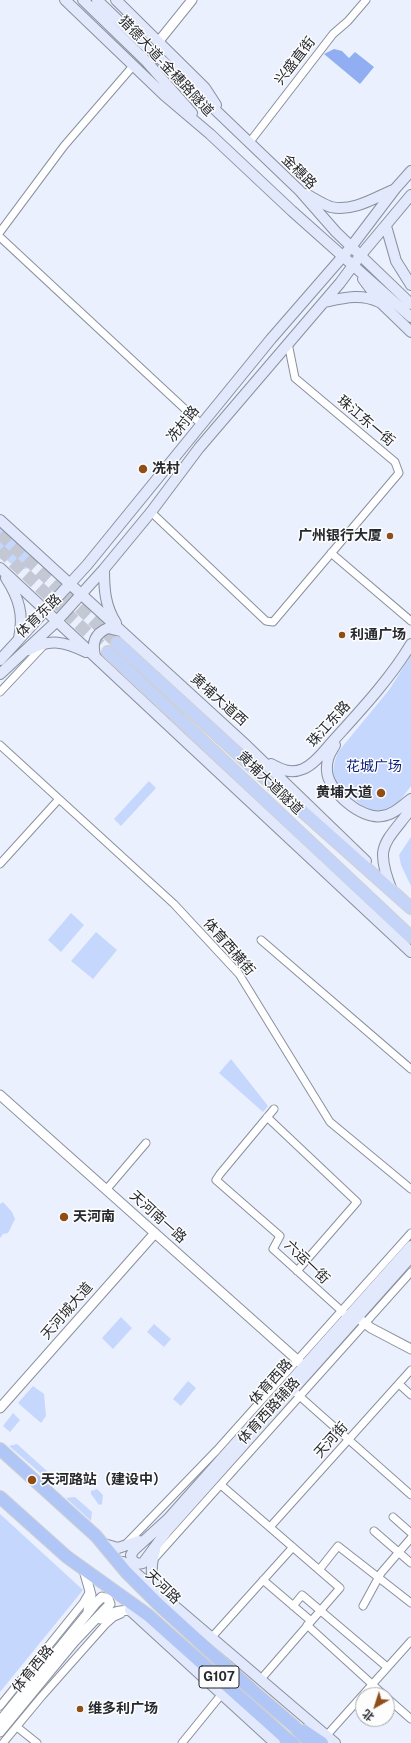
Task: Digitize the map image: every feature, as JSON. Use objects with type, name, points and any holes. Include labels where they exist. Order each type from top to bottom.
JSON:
[{"type":"highway","name":"天河路","points":[[0,1449],[104,1544],[126,1572],[158,1604],[252,1690],[294,1726],[320,1741]]},
{"type":"highway","name":"G107","points":[[0,1496],[67,1557],[148,1615],[291,1742]]},
{"type":"main road","points":[[65,0],[133,66],[210,134],[286,206],[411,316]]},
{"type":"main road","name":"猎德大道-金穗路隧道","points":[[84,0],[158,74],[210,134]]},
{"type":"main road","name":"猎德大道-金穗路隧道","points":[[97,0],[224,119]]},
{"type":"main road","points":[[116,0],[205,88],[224,119]]},
{"type":"main road","name":"金穗路","points":[[224,119],[300,191],[351,247],[411,304]]},
{"type":"main road","points":[[351,247],[395,189],[411,171]]},
{"type":"main road","points":[[300,191],[330,206],[342,208],[356,206],[395,189]]},
{"type":"main road","points":[[360,256],[411,195]]},
{"type":"main road","points":[[386,226],[396,261],[411,285]]},
{"type":"main road","name":"冼村路","points":[[46,610],[87,565],[271,339],[351,247]]},
{"type":"main road","name":"冼村路","points":[[81,594],[104,570],[151,512],[199,448],[324,302],[354,266],[360,256]]},
{"type":"main road","points":[[354,266],[381,303],[411,332]]},
{"type":"main road","points":[[324,302],[350,297],[369,297],[381,303]]},
{"type":"main road","name":"黄埔大道西","points":[[0,520],[81,594],[119,637],[247,746],[356,851],[392,891],[411,908]]},
{"type":"main road","points":[[0,569],[46,610],[411,952]]},
{"type":"main road","points":[[0,569],[12,588],[19,605],[22,627],[19,639]]},
{"type":"main road","points":[[104,570],[104,591],[106,600],[119,637]]},
{"type":"main road","name":"体育东路","points":[[0,674],[13,660],[57,621],[81,594]]},
{"type":"main road","name":"体育东路","points":[[0,660],[46,610]]},
{"type":"main road","points":[[95,656],[93,646],[98,634],[108,628],[112,628],[119,637]]},
{"type":"main road","name":"黄埔大道隧道","points":[[119,637],[247,762],[392,891]]},
{"type":"main road","points":[[13,660],[34,647],[47,642],[68,645],[95,656]]},
{"type":"main road","name":"珠江东路","points":[[247,746],[278,768],[291,772],[309,766],[347,726],[398,664],[411,644]]},
{"type":"main road","name":"黄埔大道隧道","points":[[108,652],[411,937]]},
{"type":"main road","points":[[347,726],[328,756],[326,764],[328,780],[338,793],[360,812],[374,817],[388,815],[411,799]]},
{"type":"main road","points":[[392,891],[382,863],[383,849],[391,834],[411,809]]},
{"type":"main road","name":"体育西路","points":[[153,1540],[178,1508],[301,1363],[401,1276],[407,1250]]},
{"type":"main road","name":"体育西路","points":[[153,1540],[296,1393],[407,1250]]},
{"type":"main road","points":[[104,1544],[114,1548],[125,1547],[153,1540]]},
{"type":"main road","points":[[147,1562],[135,1562],[130,1557],[134,1550],[153,1540]]},
{"type":"main road","points":[[153,1540],[147,1562],[157,1590]]},
{"type":"main road","points":[[104,1544],[261,1679],[320,1741],[335,1743]]},
{"type":"main road","points":[[130,1610],[275,1743]]},
{"type":"street","points":[[159,41],[192,0]]},
{"type":"street","name":"兴盛直街","points":[[249,143],[333,34],[348,21],[366,0]]},
{"type":"street","points":[[0,232],[64,146],[133,66]]},
{"type":"street","points":[[0,237],[201,424]]},
{"type":"street","name":"珠江东一街","points":[[288,343],[295,378],[396,462],[399,473],[332,554]]},
{"type":"street","points":[[151,512],[266,621],[273,622],[332,554],[411,620]]},
{"type":"street","points":[[0,692],[47,642]]},
{"type":"street","name":"体育西横街","points":[[0,745],[174,904],[240,977],[330,1122],[411,1188]]},
{"type":"street","points":[[0,864],[59,799]]},
{"type":"street","points":[[261,940],[411,1069]]},
{"type":"street","name":"天河南一路","points":[[0,1095],[301,1363]]},
{"type":"street","points":[[274,1109],[268,1118],[357,1202],[297,1271]]},
{"type":"street","name":"六运一街","points":[[268,1118],[216,1180],[280,1236],[273,1249],[353,1318]]},
{"type":"street","points":[[106,1190],[146,1143]]},
{"type":"street","name":"天河城大道","points":[[0,1408],[155,1233]]},
{"type":"street","points":[[407,1250],[411,1233]]},
{"type":"street","points":[[401,1276],[411,1272]]},
{"type":"street","points":[[353,1318],[411,1349]]},
{"type":"street","points":[[104,1544],[116,1546],[126,1543],[301,1363]]},
{"type":"street","name":"天河街","points":[[270,1527],[411,1370]]},
{"type":"street","points":[[399,1384],[411,1395]]},
{"type":"street","points":[[296,1393],[411,1495]]},
{"type":"street","name":"体育西路辅路","points":[[147,1562],[221,1485],[296,1393]]},
{"type":"street","points":[[221,1485],[340,1588],[261,1679]]},
{"type":"street","points":[[169,1499],[178,1508]]},
{"type":"street","points":[[392,1517],[411,1533]]},
{"type":"street","points":[[374,1531],[411,1563]]},
{"type":"street","points":[[363,1606],[381,1573],[411,1538]]},
{"type":"street","points":[[319,1570],[338,1546],[411,1603]]},
{"type":"street","points":[[212,1637],[292,1547]]},
{"type":"street","points":[[84,1570],[90,1591],[91,1601],[86,1615]]},
{"type":"street","points":[[263,1580],[293,1606],[376,1687]]},
{"type":"street","points":[[108,1586],[130,1610]]},
{"type":"street","points":[[0,1706],[83,1604],[90,1591]]},
{"type":"street","points":[[293,1606],[302,1595],[387,1668]]},
{"type":"street","name":"体育西路","points":[[0,1721],[86,1615],[102,1597],[108,1599],[110,1604],[74,1642],[0,1732]]},
{"type":"street","points":[[3,1743],[110,1621],[114,1617],[130,1610]]},
{"type":"street","points":[[90,1625],[112,1613],[130,1610],[148,1615]]},
{"type":"street","points":[[320,1741],[409,1646]]},
{"type":"street","points":[[182,1743],[221,1695]]},
{"type":"street","points":[[395,1705],[411,1719]]},
{"type":"street","points":[[16,1727],[37,1743]]},
{"type":"green space","points":[[0,527],[32,556],[29,568],[18,570],[0,554]]},
{"type":"green space","name":"花城广场","points":[[411,655],[411,786],[400,800],[391,808],[382,811],[371,810],[366,808],[337,785],[333,773],[335,760],[338,752],[389,690]]},
{"type":"green space","points":[[149,781],[156,788],[121,826],[114,819]]},
{"type":"green space","points":[[411,837],[411,886],[401,865],[399,855]]},
{"type":"green space","points":[[71,913],[84,925],[61,952],[48,940]]},
{"type":"green space","points":[[96,932],[117,950],[93,979],[71,961]]},
{"type":"green space","points":[[231,1059],[268,1106],[263,1112],[219,1073]]},
{"type":"green space","points":[[3,1202],[12,1212],[15,1219],[8,1233],[3,1234],[0,1238],[0,1204]]},
{"type":"green space","points":[[121,1317],[132,1328],[113,1349],[102,1338]]},
{"type":"green space","points":[[154,1324],[171,1339],[164,1347],[147,1332]]},
{"type":"green space","points":[[188,1381],[196,1388],[181,1406],[173,1399]]},
{"type":"green space","points":[[33,1386],[44,1394],[46,1416],[41,1423],[18,1403]]},
{"type":"green space","points":[[13,1413],[20,1420],[10,1432],[3,1426]]},
{"type":"green space","points":[[17,1444],[47,1471],[47,1479],[9,1446]]},
{"type":"green space","points":[[97,1489],[103,1495],[102,1504],[99,1505],[91,1494],[91,1491]]},
{"type":"green space","points":[[75,1497],[92,1512],[91,1521],[66,1498]]},
{"type":"green space","points":[[0,1514],[83,1590],[0,1692]]},
{"type":"water","points":[[334,49],[342,51],[349,58],[355,52],[374,67],[360,84],[324,54]]},
{"type":"tunnel","points":[[0,534],[117,643]]},
{"type":"tunnel","points":[[0,550],[108,652]]},
{"type":"place","name":"冼村","points":[[143,469]]},
{"type":"place","name":"广州银行大厦","points":[[390,536]]},
{"type":"place","name":"利通广场","points":[[342,635]]},
{"type":"place","name":"黄埔大道","points":[[381,793]]},
{"type":"place","name":"天河南","points":[[64,1217]]},
{"type":"place","name":"天河路站（建设中）","points":[[32,1480]]},
{"type":"place","name":"维多利广场","points":[[80,1709]]}]
